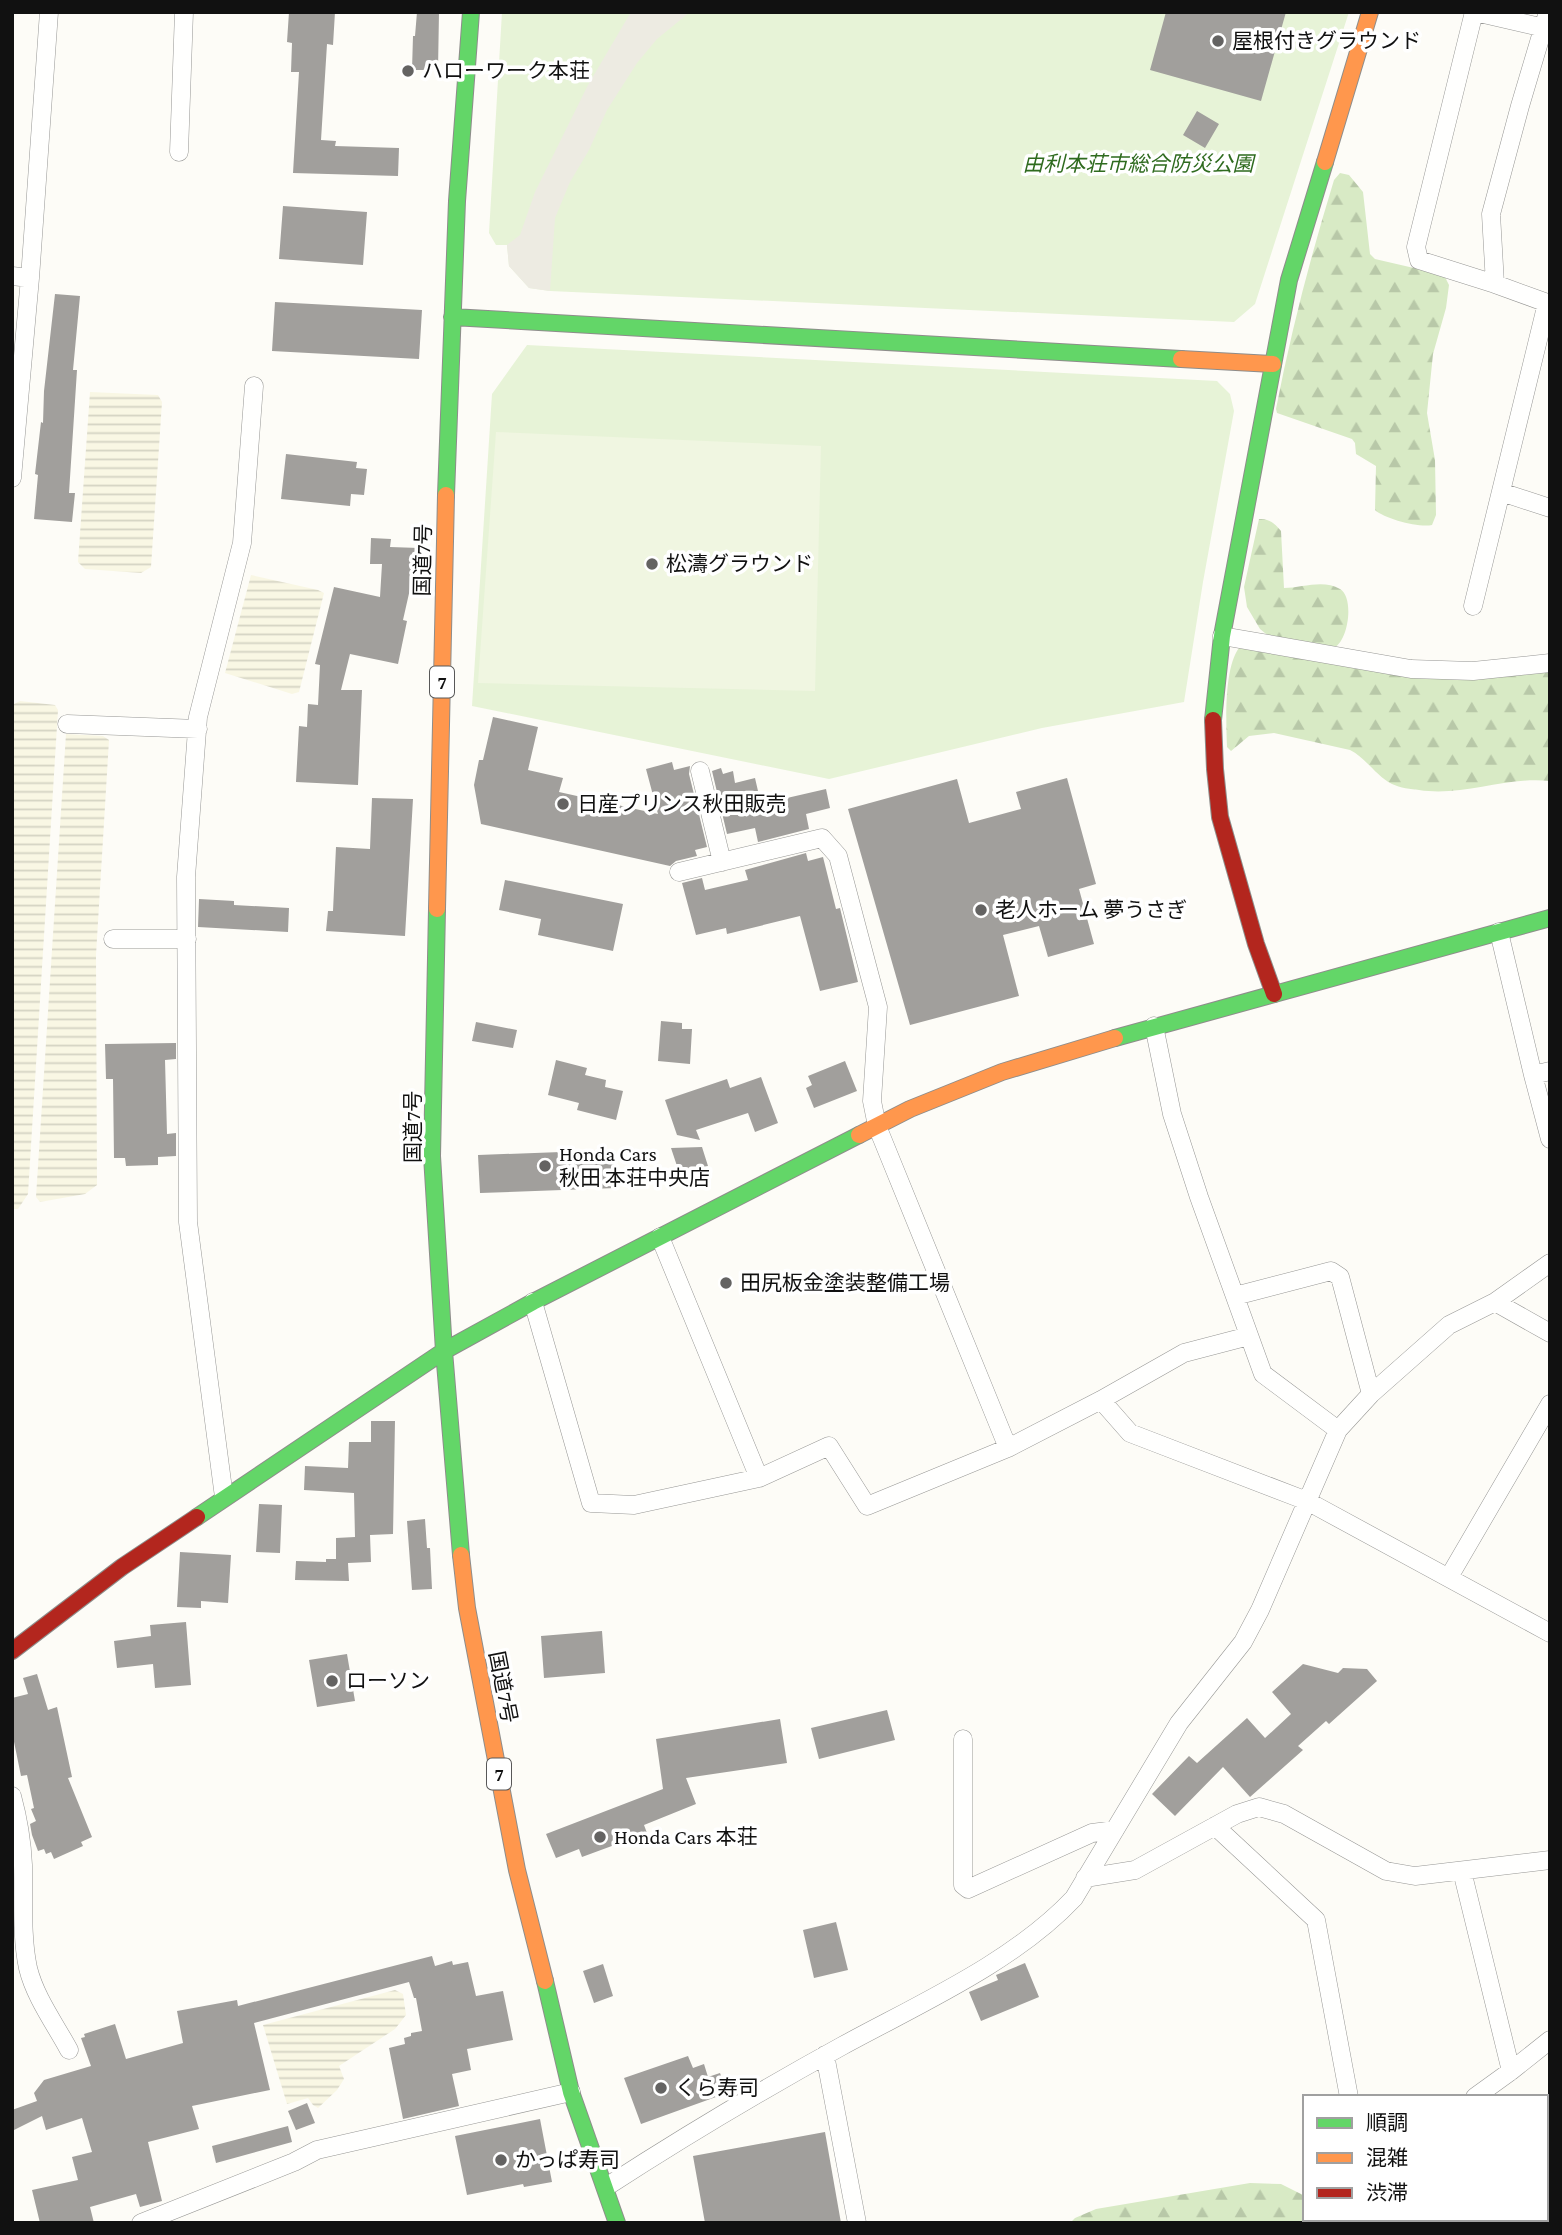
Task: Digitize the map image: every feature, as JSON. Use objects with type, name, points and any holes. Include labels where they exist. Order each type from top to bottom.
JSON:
[{"type":"main road","name":"国道7号","points":[[471,12],[457,201],[446,474],[432,1156],[444,1351],[467,1608],[517,1870],[571,2092],[617,2223]]},
{"type":"main road","points":[[1274,993],[1248,918],[1220,817],[1214,769],[1213,711],[1222,636],[1289,281],[1370,12]]},
{"type":"main road","points":[[452,317],[1273,364]]},
{"type":"main road","points":[[12,1651],[122,1567],[444,1351],[533,1302],[910,1109],[1002,1072],[1154,1026],[1550,918]]},
{"type":"street","points":[[12,478],[21,277],[49,12]]},
{"type":"street","points":[[179,152],[184,12]]},
{"type":"street","points":[[1473,606],[1549,303],[1419,260],[1416,247],[1474,12],[1546,20],[1491,214],[1495,284]]},
{"type":"street","points":[[224,1497],[188,1222],[186,877],[198,717],[242,543],[254,386]]},
{"type":"street","points":[[1501,492],[1550,508]]},
{"type":"street","points":[[1222,636],[1411,669],[1473,671],[1550,663]]},
{"type":"street","points":[[68,724],[198,729]]},
{"type":"street","points":[[701,771],[722,862]]},
{"type":"street","points":[[679,872],[822,838],[838,856],[878,1007],[872,1101],[877,1126],[1008,1448]]},
{"type":"street","points":[[1499,932],[1541,1073],[1550,1139]]},
{"type":"street","points":[[113,939],[187,939]]},
{"type":"street","points":[[1154,1026],[1172,1114],[1263,1374],[1338,1430]]},
{"type":"street","points":[[660,1237],[760,1478]]},
{"type":"street","points":[[606,2187],[681,2138],[984,1968],[1056,1917],[1074,1898],[1179,1723],[1243,1642],[1260,1610],[1338,1430],[1371,1394],[1449,1325],[1495,1302],[1550,1263]]},
{"type":"street","points":[[1235,1296],[1331,1271],[1340,1277],[1371,1394]]},
{"type":"street","points":[[533,1302],[591,1503],[634,1505],[760,1478],[829,1446],[867,1506],[1008,1448],[1185,1353],[1249,1336]]},
{"type":"street","points":[[1495,1302],[1550,1333]]},
{"type":"street","points":[[1101,1400],[1130,1433],[1307,1501],[1550,1633]]},
{"type":"street","points":[[1449,1577],[1550,1404]]},
{"type":"street","points":[[963,1739],[963,1885],[968,1889],[1092,1833],[1115,1829]]},
{"type":"street","points":[[12,1796],[18,1817],[23,1862],[23,1908],[28,1968],[69,2050]]},
{"type":"street","points":[[1085,1878],[1135,1870],[1237,1814],[1259,1807],[1284,1814],[1386,1871],[1415,1876],[1550,1860]]},
{"type":"street","points":[[1215,1826],[1317,1920],[1349,2095]]},
{"type":"street","points":[[1462,1871],[1511,2071]]},
{"type":"street","points":[[1478,2095],[1550,2040]]},
{"type":"street","points":[[825,2055],[857,2223]]},
{"type":"street","points":[[141,2223],[294,2162],[317,2150],[571,2092]]},
{"type":"shaded area","points":[[631,12],[690,12],[657,39],[637,63],[607,110],[589,150],[570,182],[555,218],[550,291],[529,288],[509,266],[507,245],[520,235],[535,192],[588,85]]},
{"type":"shaded area","points":[[90,392],[158,395],[162,402],[151,567],[141,573],[85,569],[78,562]]},
{"type":"shaded area","points":[[251,575],[324,593],[299,692],[292,694],[225,673]]},
{"type":"shaded area","points":[[20,701],[55,705],[58,710],[28,1194],[18,1209],[12,1209],[12,705]]},
{"type":"shaded area","points":[[66,734],[103,736],[109,740],[96,955],[97,1185],[85,1194],[40,1202],[36,1197]]},
{"type":"shaded area","points":[[395,1990],[403,1994],[406,2015],[395,2029],[339,2066],[344,2079],[337,2090],[318,2108],[308,2098],[287,2104],[263,2025]]},
{"type":"green space","name":"由利本荘市総合防災公園","points":[[502,12],[1349,12],[1255,304],[1234,322],[529,288],[509,266],[507,245],[496,245],[489,233]]},
{"type":"green space","points":[[1340,173],[1349,175],[1363,192],[1370,254],[1375,259],[1444,275],[1449,285],[1446,308],[1433,354],[1427,413],[1435,460],[1436,515],[1432,525],[1402,522],[1375,510],[1376,466],[1356,454],[1352,439],[1277,413],[1302,293],[1334,180]]},
{"type":"green space","points":[[527,345],[1217,381],[1230,394],[1234,411],[1184,702],[1042,728],[829,779],[472,706],[492,394]]},
{"type":"green space","name":"松濤グラウンド","points":[[496,432],[821,446],[815,691],[478,683]]},
{"type":"green space","points":[[1259,519],[1269,521],[1281,531],[1284,588],[1327,585],[1340,589],[1345,594],[1348,610],[1346,630],[1343,638],[1333,648],[1271,638],[1260,629],[1247,607],[1244,587]]},
{"type":"green space","points":[[1239,648],[1550,671],[1550,781],[1517,781],[1452,791],[1406,788],[1386,781],[1350,750],[1274,733],[1249,736],[1231,751],[1227,747],[1228,681]]},
{"type":"green space","points":[[1550,2132],[1550,2223],[1070,2223],[1096,2209],[1250,2183],[1281,2184],[1303,2195],[1303,2221],[1548,2221]]},
{"type":"building","points":[[289,12],[335,12],[333,45],[327,44],[321,140],[336,141],[335,146],[399,148],[398,176],[293,173],[299,72],[291,72],[292,43],[287,42]]},
{"type":"building","points":[[417,12],[439,12],[438,70],[412,70]]},
{"type":"building","name":"屋根付きグラウンド","points":[[1166,12],[1286,12],[1261,101],[1150,70]]},
{"type":"building","points":[[1197,111],[1219,124],[1205,148],[1183,135]]},
{"type":"building","points":[[283,206],[367,212],[363,265],[279,259]]},
{"type":"building","points":[[55,294],[80,296],[73,370],[77,370],[69,493],[75,493],[72,522],[34,519],[38,475],[35,474],[41,422],[43,423]]},
{"type":"building","points":[[275,302],[422,310],[419,359],[272,351]]},
{"type":"building","points":[[286,454],[357,462],[356,468],[367,469],[364,495],[351,494],[350,506],[281,499]]},
{"type":"building","points":[[371,538],[391,539],[390,547],[419,548],[417,589],[410,589],[398,664],[350,654],[341,690],[362,690],[358,785],[296,782],[299,726],[307,727],[308,704],[318,705],[320,665],[315,664],[334,587],[380,597],[382,564],[370,564]]},
{"type":"building","points":[[493,717],[538,727],[528,770],[563,778],[559,792],[658,814],[646,769],[672,762],[674,770],[690,766],[689,774],[707,847],[695,850],[697,856],[676,861],[670,866],[481,824],[474,785]]},
{"type":"building","points":[[721,768],[723,774],[733,771],[735,783],[755,778],[761,804],[826,789],[830,808],[806,814],[809,829],[758,842],[755,828],[727,834],[712,771]]},
{"type":"building","name":"老人ホーム 夢うさぎ","points":[[1067,778],[1096,884],[1079,889],[1094,944],[1048,957],[1039,926],[1003,935],[1019,996],[910,1025],[848,809],[957,779],[969,823],[1021,809],[1016,792]]},
{"type":"building","points":[[372,798],[413,799],[405,936],[326,931],[328,911],[333,911],[336,847],[370,849]]},
{"type":"building","points":[[806,853],[808,861],[823,857],[836,909],[840,908],[858,982],[820,991],[800,916],[727,934],[726,928],[696,935],[682,883],[702,878],[705,890],[748,880],[745,870]]},
{"type":"building","points":[[505,880],[623,904],[613,951],[538,935],[541,919],[499,910]]},
{"type":"building","points":[[199,899],[234,901],[234,905],[289,908],[288,932],[198,927]]},
{"type":"building","points":[[661,1021],[682,1023],[682,1029],[692,1029],[690,1064],[658,1061]]},
{"type":"building","points":[[476,1022],[517,1030],[513,1048],[472,1041]]},
{"type":"building","points":[[176,1043],[176,1059],[165,1060],[167,1134],[176,1133],[176,1156],[158,1157],[158,1165],[126,1166],[125,1158],[114,1158],[113,1079],[106,1079],[105,1044]]},
{"type":"building","points":[[556,1060],[587,1068],[585,1075],[606,1080],[605,1087],[623,1091],[616,1120],[577,1110],[579,1103],[548,1095]]},
{"type":"building","points":[[845,1061],[857,1091],[814,1108],[806,1088],[812,1085],[808,1076]]},
{"type":"building","points":[[761,1077],[778,1123],[755,1132],[748,1113],[696,1130],[700,1140],[677,1135],[665,1100],[727,1079],[730,1088]]},
{"type":"building","points":[[702,1147],[708,1166],[680,1175],[671,1148]]},
{"type":"building","points":[[614,1150],[616,1188],[480,1193],[478,1155]]},
{"type":"building","points":[[371,1421],[395,1421],[393,1534],[370,1535],[371,1562],[348,1563],[349,1581],[295,1580],[296,1561],[326,1562],[326,1559],[336,1559],[336,1538],[355,1537],[354,1493],[304,1490],[305,1466],[348,1468],[349,1442],[371,1442]]},
{"type":"building","points":[[259,1504],[282,1505],[280,1553],[256,1552]]},
{"type":"building","points":[[425,1519],[432,1589],[412,1590],[407,1521]]},
{"type":"building","points":[[180,1552],[231,1555],[228,1603],[201,1601],[201,1608],[177,1607]]},
{"type":"building","points":[[186,1622],[191,1685],[155,1688],[153,1664],[117,1668],[114,1641],[151,1636],[150,1625]]},
{"type":"building","points":[[602,1631],[605,1673],[544,1678],[541,1636]]},
{"type":"building","name":"ローソン","points":[[347,1654],[355,1701],[317,1707],[309,1660]]},
{"type":"building","points":[[1303,1664],[1338,1673],[1343,1668],[1367,1669],[1377,1681],[1329,1724],[1326,1721],[1298,1746],[1303,1750],[1250,1797],[1223,1767],[1175,1816],[1152,1794],[1189,1756],[1197,1763],[1247,1718],[1265,1738],[1291,1714],[1272,1692]]},
{"type":"building","points":[[37,1674],[48,1710],[57,1707],[72,1777],[68,1778],[92,1837],[81,1842],[83,1846],[54,1859],[51,1852],[46,1854],[44,1849],[38,1851],[32,1835],[30,1824],[36,1821],[31,1809],[34,1808],[27,1775],[21,1776],[12,1732],[12,1698],[28,1694],[23,1678]]},
{"type":"building","points":[[887,1710],[895,1740],[819,1759],[811,1728]]},
{"type":"building","points":[[780,1719],[787,1763],[686,1778],[696,1804],[644,1825],[647,1833],[582,1857],[579,1849],[556,1858],[546,1834],[663,1789],[656,1739]]},
{"type":"building","points":[[836,1922],[848,1970],[814,1978],[803,1930]]},
{"type":"building","points":[[432,1956],[435,1966],[452,1961],[453,1965],[468,1962],[476,1996],[503,1991],[513,2040],[467,2049],[471,2070],[452,2074],[459,2106],[403,2119],[389,2048],[405,2044],[404,2038],[411,2036],[411,2033],[422,2031],[416,1998],[409,1982],[254,2023],[270,2090],[192,2106],[199,2129],[148,2142],[162,2201],[140,2207],[136,2194],[90,2207],[94,2223],[40,2223],[32,2190],[78,2180],[72,2157],[92,2152],[82,2118],[46,2130],[42,2116],[12,2131],[12,2110],[37,2101],[34,2093],[44,2080],[91,2066],[81,2038],[85,2037],[84,2034],[115,2024],[126,2059],[183,2043],[177,2011],[237,2000],[238,2006]]},
{"type":"building","points":[[1025,1963],[1039,1997],[981,2021],[969,1992],[998,1980],[996,1975]]},
{"type":"building","points":[[603,1964],[613,1996],[594,2003],[583,1971]]},
{"type":"building","points":[[688,2056],[693,2068],[704,2064],[708,2077],[720,2073],[727,2093],[641,2124],[624,2078]]},
{"type":"building","points":[[307,2103],[315,2123],[296,2130],[288,2111]]},
{"type":"building","points":[[540,2119],[552,2182],[524,2187],[523,2184],[467,2195],[455,2136]]},
{"type":"building","points":[[288,2126],[292,2142],[216,2163],[212,2146]]},
{"type":"building","points":[[825,2132],[841,2223],[705,2223],[693,2156]]},
{"type":"traffic: fast","points":[[446,495],[457,201],[471,12]]},
{"type":"traffic: fast","points":[[1213,720],[1222,636],[1289,280],[1325,162]]},
{"type":"traffic: fast","points":[[452,317],[1181,359]]},
{"type":"traffic: fast","points":[[437,909],[432,1156],[444,1351],[461,1555]]},
{"type":"traffic: fast","points":[[1115,1038],[1550,918]]},
{"type":"traffic: fast","points":[[197,1517],[444,1351],[533,1302],[859,1135]]},
{"type":"traffic: fast","points":[[545,1981],[571,2092],[617,2223]]},
{"type":"traffic: slow","points":[[1325,162],[1370,12]]},
{"type":"traffic: slow","points":[[1181,359],[1273,364]]},
{"type":"traffic: slow","points":[[437,909],[446,495]]},
{"type":"traffic: slow","points":[[859,1135],[910,1109],[1002,1072],[1115,1038]]},
{"type":"traffic: slow","points":[[461,1555],[467,1608],[517,1870],[545,1981]]},
{"type":"traffic: jam","points":[[1213,720],[1220,817],[1256,944],[1274,994]]},
{"type":"traffic: jam","points":[[12,1651],[122,1567],[197,1517]]},
{"type":"place","name":"屋根付きグラウンド","points":[[1218,41]]},
{"type":"place","name":"ハローワーク本荘","points":[[408,71]]},
{"type":"place","name":"松濤グラウンド","points":[[652,564]]},
{"type":"place","name":"日産プリンス秋田販売","points":[[563,804]]},
{"type":"place","name":"老人ホーム 夢うさぎ","points":[[981,910]]},
{"type":"place","name":"Honda Cars 秋田 本荘中央店","points":[[545,1166]]},
{"type":"place","name":"田尻板金塗装整備工場","points":[[726,1283]]},
{"type":"place","name":"ローソン","points":[[332,1681]]},
{"type":"place","name":"Honda Cars 本荘","points":[[600,1837]]},
{"type":"place","name":"くら寿司","points":[[661,2088]]},
{"type":"place","name":"かっぱ寿司","points":[[501,2160]]}]
